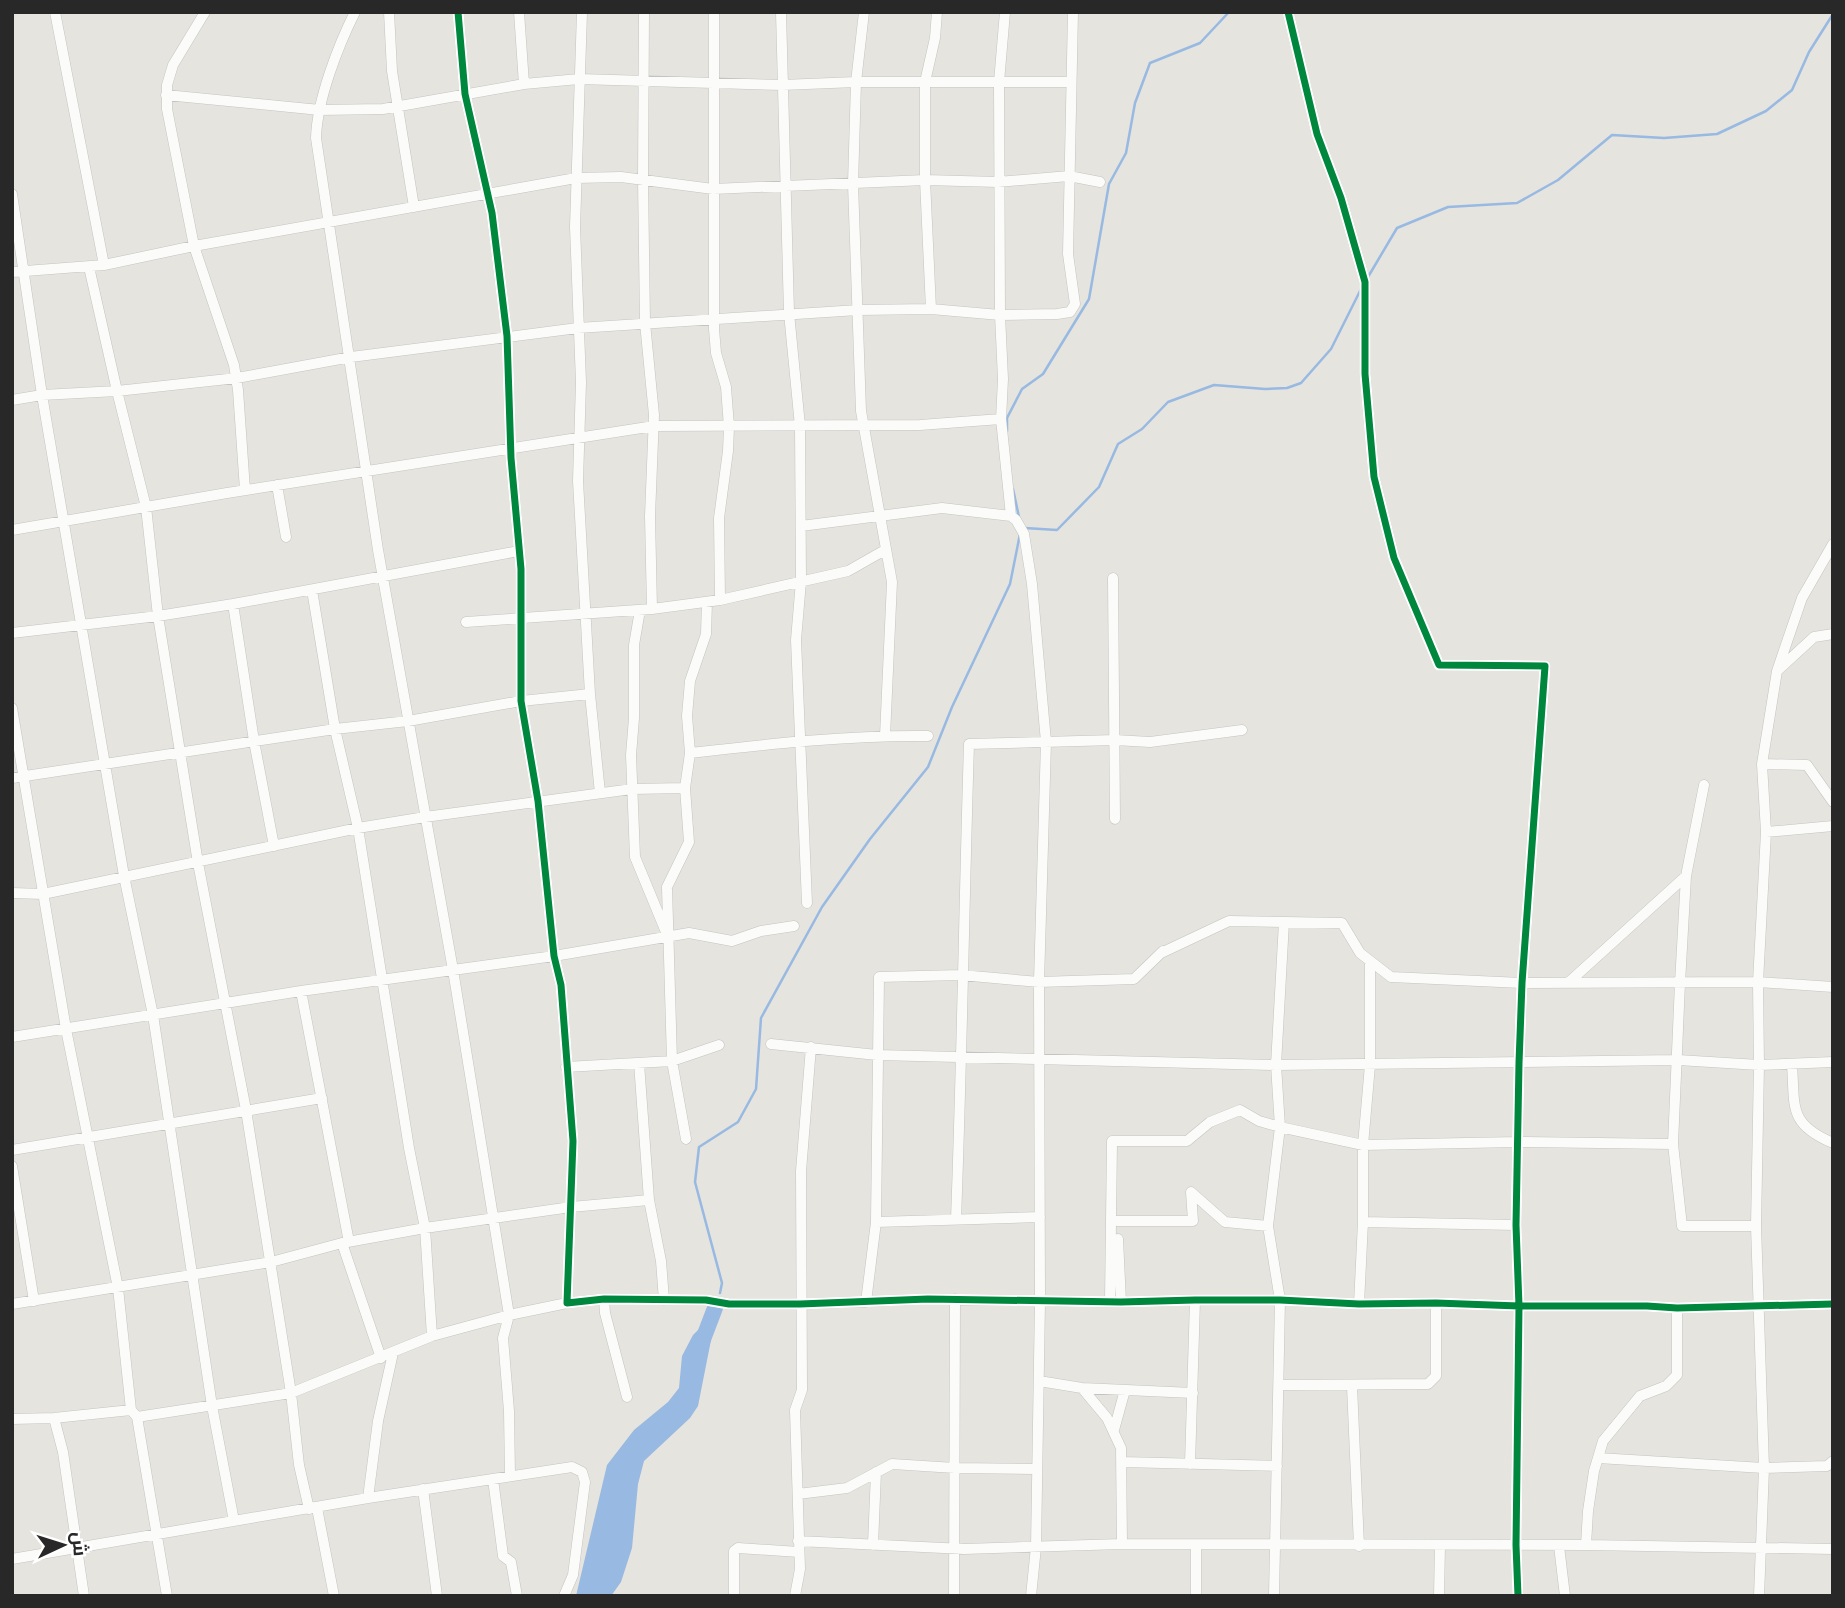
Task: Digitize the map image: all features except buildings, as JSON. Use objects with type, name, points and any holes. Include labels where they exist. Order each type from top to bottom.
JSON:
[{"type":"street","points":[[55,12],[104,265]]},
{"type":"street","points":[[205,12],[173,65],[166,95],[194,246],[237,378],[245,490]]},
{"type":"street","points":[[355,12],[341,41],[320,110],[316,138],[384,578],[453,970],[509,1315],[503,1338],[509,1410],[510,1476]]},
{"type":"street","points":[[389,12],[390,49],[397,107],[414,207]]},
{"type":"street","points":[[458,12],[465,94],[495,230],[507,336],[511,450],[521,569],[521,701],[538,801],[554,956],[561,985],[573,1141],[567,1303]]},
{"type":"street","points":[[519,12],[524,85]]},
{"type":"street","points":[[582,12],[575,278],[581,382],[578,481],[590,694],[600,793]]},
{"type":"street","points":[[644,12],[645,323],[654,426],[649,516],[652,609]]},
{"type":"street","points":[[714,12],[712,83],[715,341],[726,387],[729,428],[719,518],[720,600]]},
{"type":"street","points":[[781,12],[789,313],[800,426],[801,581],[796,640],[807,903]]},
{"type":"street","points":[[864,12],[856,82],[853,184],[862,425],[892,582],[885,736]]},
{"type":"street","points":[[931,309],[925,180],[925,82],[935,38],[937,12]]},
{"type":"street","points":[[1005,12],[999,82],[998,182],[1003,379],[1001,419],[1011,516]]},
{"type":"street","points":[[12,400],[237,378],[351,357],[578,328],[715,317],[858,310],[931,309],[1000,315],[1068,313],[1074,309],[1075,304],[1068,254],[1073,12]]},
{"type":"street","points":[[1289,12],[1317,134],[1341,198],[1366,282],[1365,374],[1374,477],[1394,558],[1439,665],[1545,666],[1522,983],[1519,1063],[1516,1225],[1519,1306],[1516,1545],[1518,1596]]},
{"type":"street","points":[[166,95],[320,110],[397,107],[465,94],[579,79],[782,85],[856,82],[1070,82]]},
{"type":"street","points":[[12,272],[104,265],[194,246],[598,176],[713,188],[925,180],[998,182],[1069,176],[1100,182]]},
{"type":"street","points":[[12,194],[42,395],[124,876],[153,1016],[212,1406],[234,1521]]},
{"type":"street","points":[[89,267],[146,507],[158,615],[198,863],[246,1110],[291,1393],[299,1465],[313,1508],[334,1596]]},
{"type":"street","points":[[12,530],[245,490],[654,426],[729,428],[920,425],[1001,419]]},
{"type":"street","points":[[277,485],[286,537]]},
{"type":"street","points":[[801,526],[942,508],[1011,516],[1024,534],[1032,584],[1046,742],[1039,982],[1039,1381],[1036,1547],[1031,1596]]},
{"type":"street","points":[[1759,1596],[1764,1468],[1756,1226],[1758,982],[1766,832],[1762,764],[1777,671],[1802,598],[1833,544]]},
{"type":"street","points":[[466,622],[652,609],[720,600],[848,571],[886,550]]},
{"type":"street","points":[[12,633],[233,604],[519,551]]},
{"type":"street","points":[[1113,578],[1115,820]]},
{"type":"street","points":[[312,590],[335,729],[358,828],[409,1148],[425,1228],[432,1336]]},
{"type":"street","points":[[686,1139],[671,1061],[667,887],[689,842],[685,788],[690,753],[687,716],[690,681],[706,634],[706,602]]},
{"type":"street","points":[[233,604],[254,741],[274,846]]},
{"type":"street","points":[[640,610],[634,645],[631,755],[635,857],[668,938]]},
{"type":"street","points":[[1777,671],[1814,637],[1833,634]]},
{"type":"street","points":[[18,777],[335,729],[408,721],[521,701],[590,694]]},
{"type":"street","points":[[12,708],[18,777],[43,894],[86,1137],[118,1288],[134,1413],[167,1596]]},
{"type":"street","points":[[956,1219],[969,744],[1115,740],[1150,742],[1242,730]]},
{"type":"street","points":[[690,753],[800,740],[928,736]]},
{"type":"street","points":[[1762,764],[1807,765],[1833,802]]},
{"type":"street","points":[[1704,785],[1686,876],[1673,1144],[1682,1226],[1756,1226]]},
{"type":"street","points":[[12,894],[43,894],[358,828],[425,817],[632,789],[685,788]]},
{"type":"street","points":[[1766,832],[1833,826]]},
{"type":"street","points":[[1569,982],[1686,876]]},
{"type":"street","points":[[866,1302],[876,1222],[879,977],[961,975],[1039,982],[1134,979],[1162,952],[1229,921],[1342,923],[1360,953],[1391,978],[1522,983],[1758,982],[1833,987]]},
{"type":"street","points":[[1274,1596],[1280,1300],[1268,1226],[1280,1127],[1276,1065],[1284,922]]},
{"type":"street","points":[[12,1037],[301,990],[554,956],[689,933],[732,941],[761,931],[794,926]]},
{"type":"street","points":[[1359,1304],[1363,1145],[1370,1065],[1370,962]]},
{"type":"street","points":[[301,990],[322,1098],[345,1243],[382,1358]]},
{"type":"street","points":[[771,1044],[877,1055],[1276,1065],[1678,1060],[1759,1065],[1833,1062]]},
{"type":"street","points":[[566,1067],[671,1061],[719,1045]]},
{"type":"street","points":[[795,1596],[800,1569],[795,1410],[802,1390],[801,1171],[811,1047]]},
{"type":"street","points":[[639,1063],[649,1200],[661,1261],[664,1300]]},
{"type":"street","points":[[1792,1064],[1796,1115],[1814,1135],[1833,1143]]},
{"type":"street","points":[[12,1150],[322,1098]]},
{"type":"street","points":[[1112,1140],[1187,1141],[1210,1122],[1240,1110],[1259,1121],[1280,1127],[1363,1145],[1518,1142],[1673,1144]]},
{"type":"street","points":[[1112,1140],[1117,1221],[1116,1302]]},
{"type":"street","points":[[1112,1140],[1116,1302]]},
{"type":"street","points":[[12,1166],[34,1301]]},
{"type":"street","points":[[1117,1221],[1193,1221],[1191,1192],[1225,1222],[1268,1226]]},
{"type":"street","points":[[12,1304],[271,1262],[345,1243],[425,1228],[571,1207],[649,1200]]},
{"type":"street","points":[[876,1222],[1040,1217]]},
{"type":"street","points":[[1363,1222],[1516,1225]]},
{"type":"street","points":[[604,1299],[605,1313],[627,1397]]},
{"type":"street","points":[[12,1419],[212,1406],[291,1393],[432,1336],[509,1315],[567,1303],[604,1299],[706,1300],[729,1304],[955,1299],[1116,1302],[1280,1300],[1359,1304],[1677,1308],[1833,1304]]},
{"type":"street","points":[[954,1596],[955,1299]]},
{"type":"street","points":[[1190,1464],[1195,1300]]},
{"type":"street","points":[[1279,1385],[1425,1385],[1432,1382],[1436,1376],[1436,1303]]},
{"type":"street","points":[[1586,1545],[1588,1511],[1603,1441],[1640,1396],[1666,1386],[1677,1375],[1677,1308]]},
{"type":"street","points":[[368,1498],[378,1421],[393,1353]]},
{"type":"street","points":[[1039,1381],[1082,1388],[1193,1393]]},
{"type":"street","points":[[1352,1385],[1359,1546]]},
{"type":"street","points":[[1082,1388],[1114,1430],[1121,1448],[1122,1544]]},
{"type":"street","points":[[1114,1430],[1125,1390]]},
{"type":"street","points":[[54,1418],[63,1452],[84,1596]]},
{"type":"street","points":[[1598,1458],[1764,1468],[1827,1466],[1833,1461]]},
{"type":"street","points":[[1122,1462],[1277,1466]]},
{"type":"street","points":[[798,1494],[839,1490],[892,1464],[901,1463],[955,1468],[1036,1469]]},
{"type":"street","points":[[12,1559],[368,1498],[572,1467],[582,1472],[585,1482],[573,1575],[564,1596]]},
{"type":"street","points":[[873,1545],[876,1472]]},
{"type":"street","points":[[493,1479],[503,1556],[510,1562],[517,1596]]},
{"type":"street","points":[[423,1489],[437,1596]]},
{"type":"street","points":[[734,1596],[734,1551],[738,1548],[873,1545],[954,1548],[1122,1544],[1586,1545],[1833,1549]]},
{"type":"street","points":[[1439,1596],[1440,1545]]},
{"type":"street","points":[[1196,1546],[1196,1596]]},
{"type":"street","points":[[1559,1546],[1565,1596]]},
{"type":"water","points":[[710,1324],[712,1335],[698,1406],[690,1418],[644,1461],[638,1484],[632,1548],[621,1582],[611,1596],[576,1596],[607,1465],[634,1430],[668,1402],[679,1388],[682,1356],[693,1335]]},
{"type":"waterway","points":[[1007,431],[1007,418],[1022,389],[1043,374],[1089,299],[1109,184],[1126,153],[1135,103],[1150,63],[1200,43],[1229,12]]},
{"type":"waterway","points":[[1368,277],[1397,228],[1448,207],[1517,203],[1558,180],[1612,135],[1664,138],[1717,134],[1766,111],[1792,90],[1809,52],[1833,14]]},
{"type":"waterway","points":[[1025,528],[1057,530],[1099,487],[1118,444],[1142,429],[1168,402],[1214,385],[1265,389],[1287,388],[1301,383],[1331,349],[1361,289]]},
{"type":"waterway","points":[[1013,489],[1019,517]]},
{"type":"waterway","points":[[720,1293],[722,1283],[695,1182],[699,1147],[738,1122],[756,1089],[761,1018],[822,907],[870,839],[928,767],[952,707],[1010,584],[1020,534]]},
{"type":"waterway","points":[[702,1342],[715,1308]]},
{"type":"cycle path","points":[[458,12],[465,94],[492,213],[507,336],[511,458],[521,569],[521,701],[538,801],[554,956],[561,985],[573,1141],[567,1303],[604,1299],[706,1300],[729,1304],[928,1299],[1121,1302],[1280,1300],[1359,1304],[1677,1308],[1833,1304]]},
{"type":"cycle path","points":[[1288,12],[1317,134],[1341,198],[1365,282],[1365,374],[1374,477],[1394,558],[1439,665],[1545,666],[1522,983],[1519,1063],[1516,1225],[1519,1306],[1516,1545],[1518,1596]]}]
